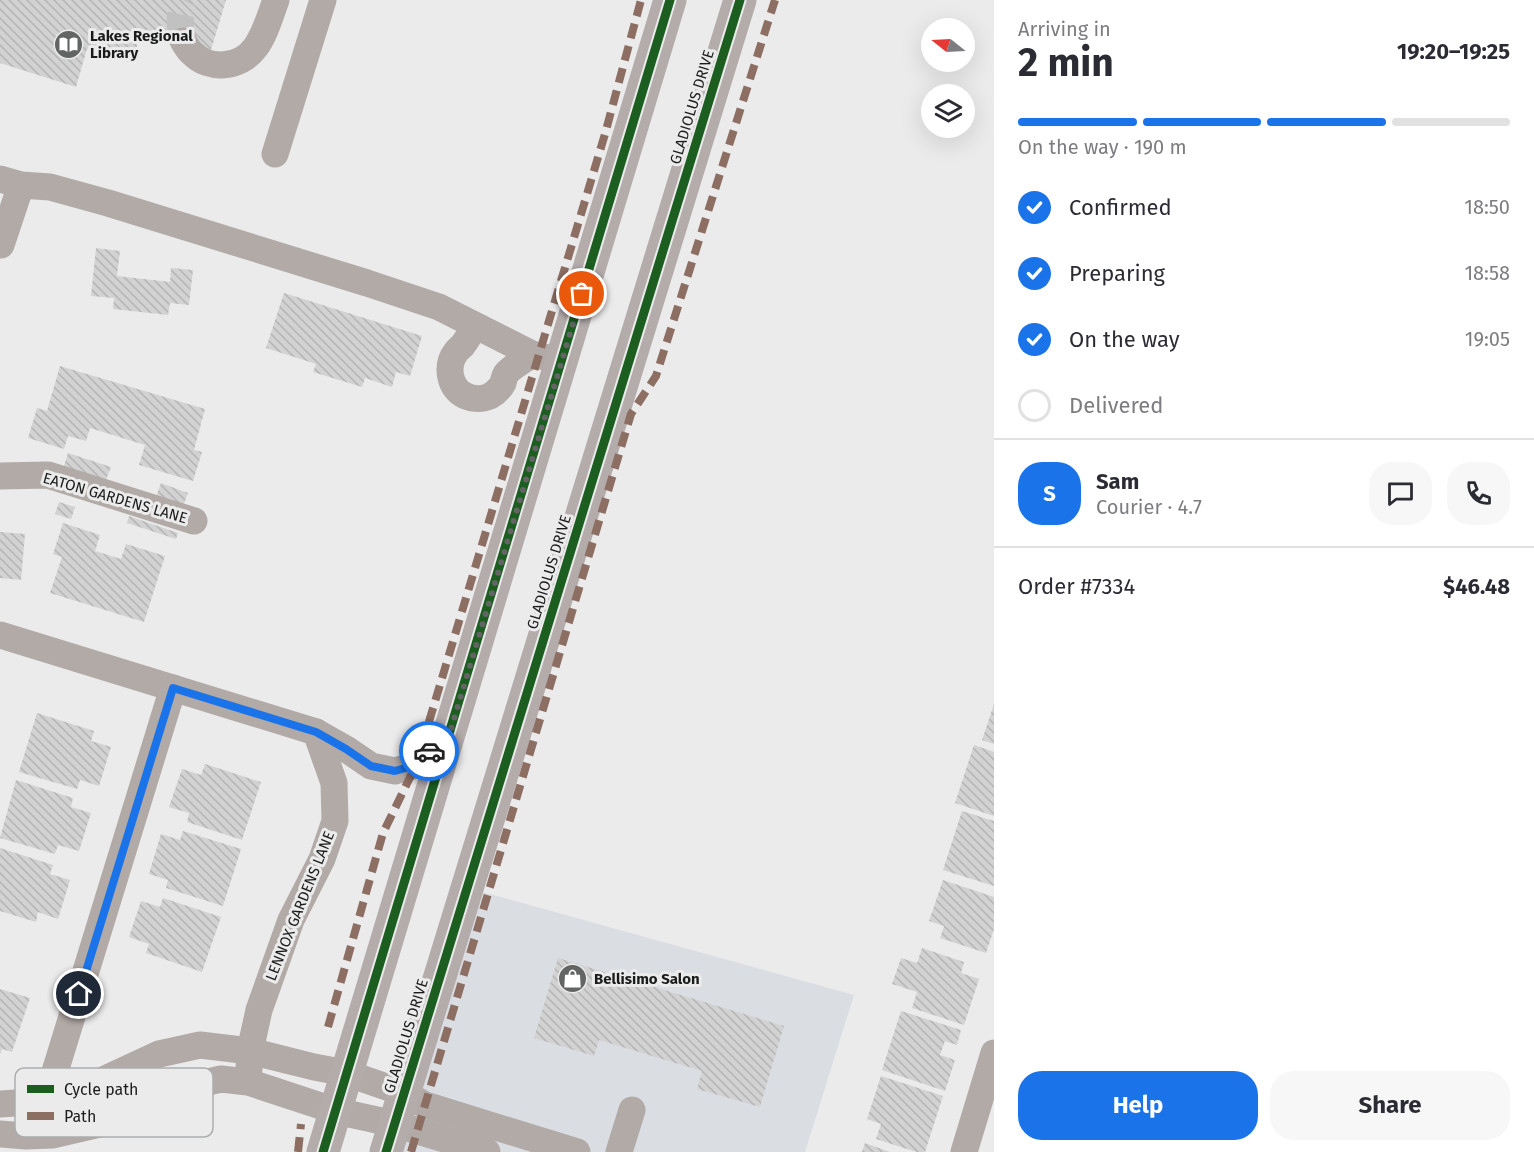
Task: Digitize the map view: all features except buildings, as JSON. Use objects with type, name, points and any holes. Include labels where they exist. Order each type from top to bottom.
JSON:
[{"type":"main road","points":[[323,1152],[451,729],[547,358],[669,0]]},
{"type":"main road","name":"GLADIOLUS DRIVE","points":[[391,1138],[740,0]]},
{"type":"street","points":[[183,41],[193,54],[204,62],[218,65],[232,64],[245,58],[255,48],[276,0]]},
{"type":"street","points":[[275,154],[323,0]]},
{"type":"street","points":[[0,245],[11,182],[50,187],[367,283],[438,308],[547,358]]},
{"type":"street","points":[[475,326],[455,353],[449,370],[456,388],[472,398],[490,396],[498,390],[506,374],[547,358]]},
{"type":"street","name":"EATON GARDENS LANE","points":[[0,476],[48,476],[194,521]]},
{"type":"street","points":[[0,635],[316,732],[371,766],[395,771],[416,765],[451,729]]},
{"type":"street","points":[[56,1068],[173,688]]},
{"type":"street","name":"LENNOX GARDENS LANE","points":[[248,1082],[250,1051],[259,1010],[291,920],[322,859],[335,821],[334,783],[316,732]]},
{"type":"street","points":[[129,1068],[159,1054],[200,1046],[250,1051],[346,1073],[404,1093],[425,1105],[577,1152]]},
{"type":"street","points":[[964,1152],[994,1053]]},
{"type":"street","points":[[213,1081],[221,1079],[248,1082],[336,1111],[391,1138],[487,1152]]},
{"type":"street","points":[[0,1104],[15,1103]]},
{"type":"street","points":[[619,1152],[632,1110]]},
{"type":"street","points":[[0,1134],[15,1135]]},
{"type":"street","points":[[29,1137],[53,1144],[71,1137]]},
{"type":"shaded area","points":[[479,891],[854,995],[805,1152],[399,1152]]},
{"type":"tunnel","points":[[183,41],[180,20],[187,0]]},
{"type":"marked path","points":[[328,1027],[383,833],[416,765],[605,134],[641,0]]},
{"type":"marked path","points":[[411,1152],[631,414],[656,376],[775,0]]},
{"type":"marked path","points":[[298,1152],[301,1124]]},
{"type":"cycle path","points":[[323,1152],[670,0]]},
{"type":"cycle path","points":[[386,1152],[740,0]]},
{"type":"way so far","points":[[429,751],[451,729],[582,294]]},
{"type":"place","name":"Lakes Regional Library","points":[[69,45]]},
{"type":"place","name":"Bellisimo Salon","points":[[573,979]]},
{"type":"route","points":[[79,994],[173,688],[316,732],[371,766],[395,771],[416,765],[429,751]]}]
